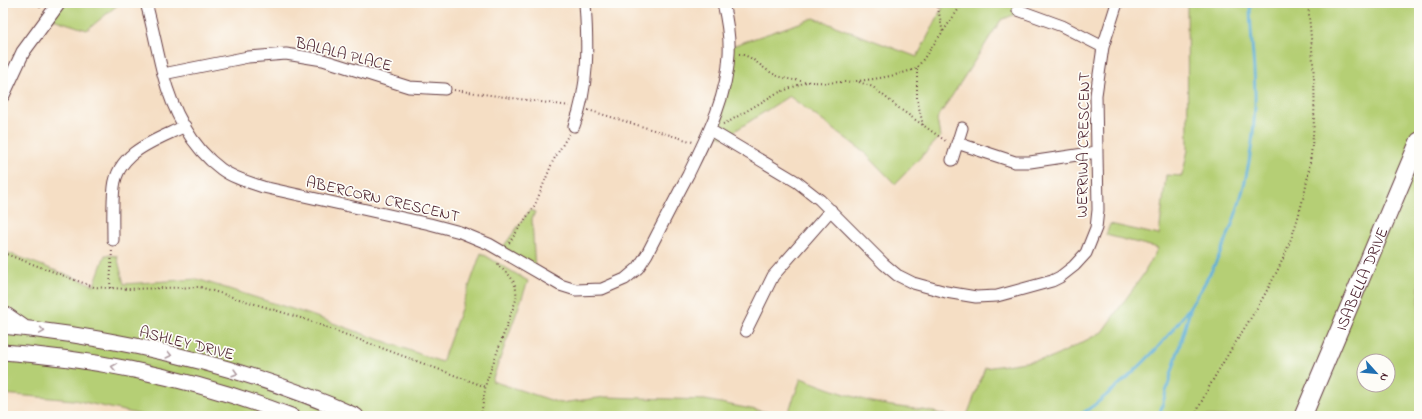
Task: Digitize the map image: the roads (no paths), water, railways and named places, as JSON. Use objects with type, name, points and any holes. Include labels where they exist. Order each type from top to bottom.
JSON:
[{"type":"main road","name":"ISABELLA DRIVE","points":[[1303,416],[1419,141]]},
{"type":"main road","points":[[3,313],[24,328]]},
{"type":"main road","name":"ASHLEY DRIVE","points":[[3,326],[94,339],[197,362],[262,381],[356,416]]},
{"type":"main road","points":[[5,352],[76,360],[142,372],[207,388],[291,416]]},
{"type":"street","name":"ABERCORN CRESCENT","points":[[146,3],[163,74],[170,94],[185,126],[204,154],[221,169],[241,180],[262,187],[460,232],[488,244],[560,285],[585,291],[610,287],[625,279],[638,268],[648,254],[710,130],[724,89],[730,54],[728,26],[723,3]]},
{"type":"street","points":[[574,126],[581,108],[588,59],[585,3]]},
{"type":"street","name":"WERRIWA CRESCENT","points":[[710,130],[797,182],[831,210],[884,264],[897,275],[913,283],[976,297],[1007,294],[1060,277],[1074,266],[1086,253],[1093,237],[1096,224],[1096,95],[1103,47],[1117,3]]},
{"type":"street","points":[[3,95],[23,52],[56,4]]},
{"type":"street","points":[[1018,10],[1062,26],[1103,47]]},
{"type":"street","name":"BALALA PLACE","points":[[163,74],[248,57],[286,54],[323,60],[410,87],[445,89]]},
{"type":"street","points":[[113,240],[114,186],[121,166],[136,150],[185,126]]},
{"type":"street","points":[[952,160],[962,128]]},
{"type":"street","points":[[957,143],[1015,162],[1030,162],[1097,152]]},
{"type":"street","points":[[746,331],[773,276],[831,210]]},
{"type":"waterway","points":[[1078,416],[1098,403],[1128,377],[1156,349],[1181,320],[1202,288],[1220,255],[1234,220],[1245,183],[1252,145],[1255,93],[1250,3]]},
{"type":"waterway","points":[[1159,416],[1190,310]]}]
